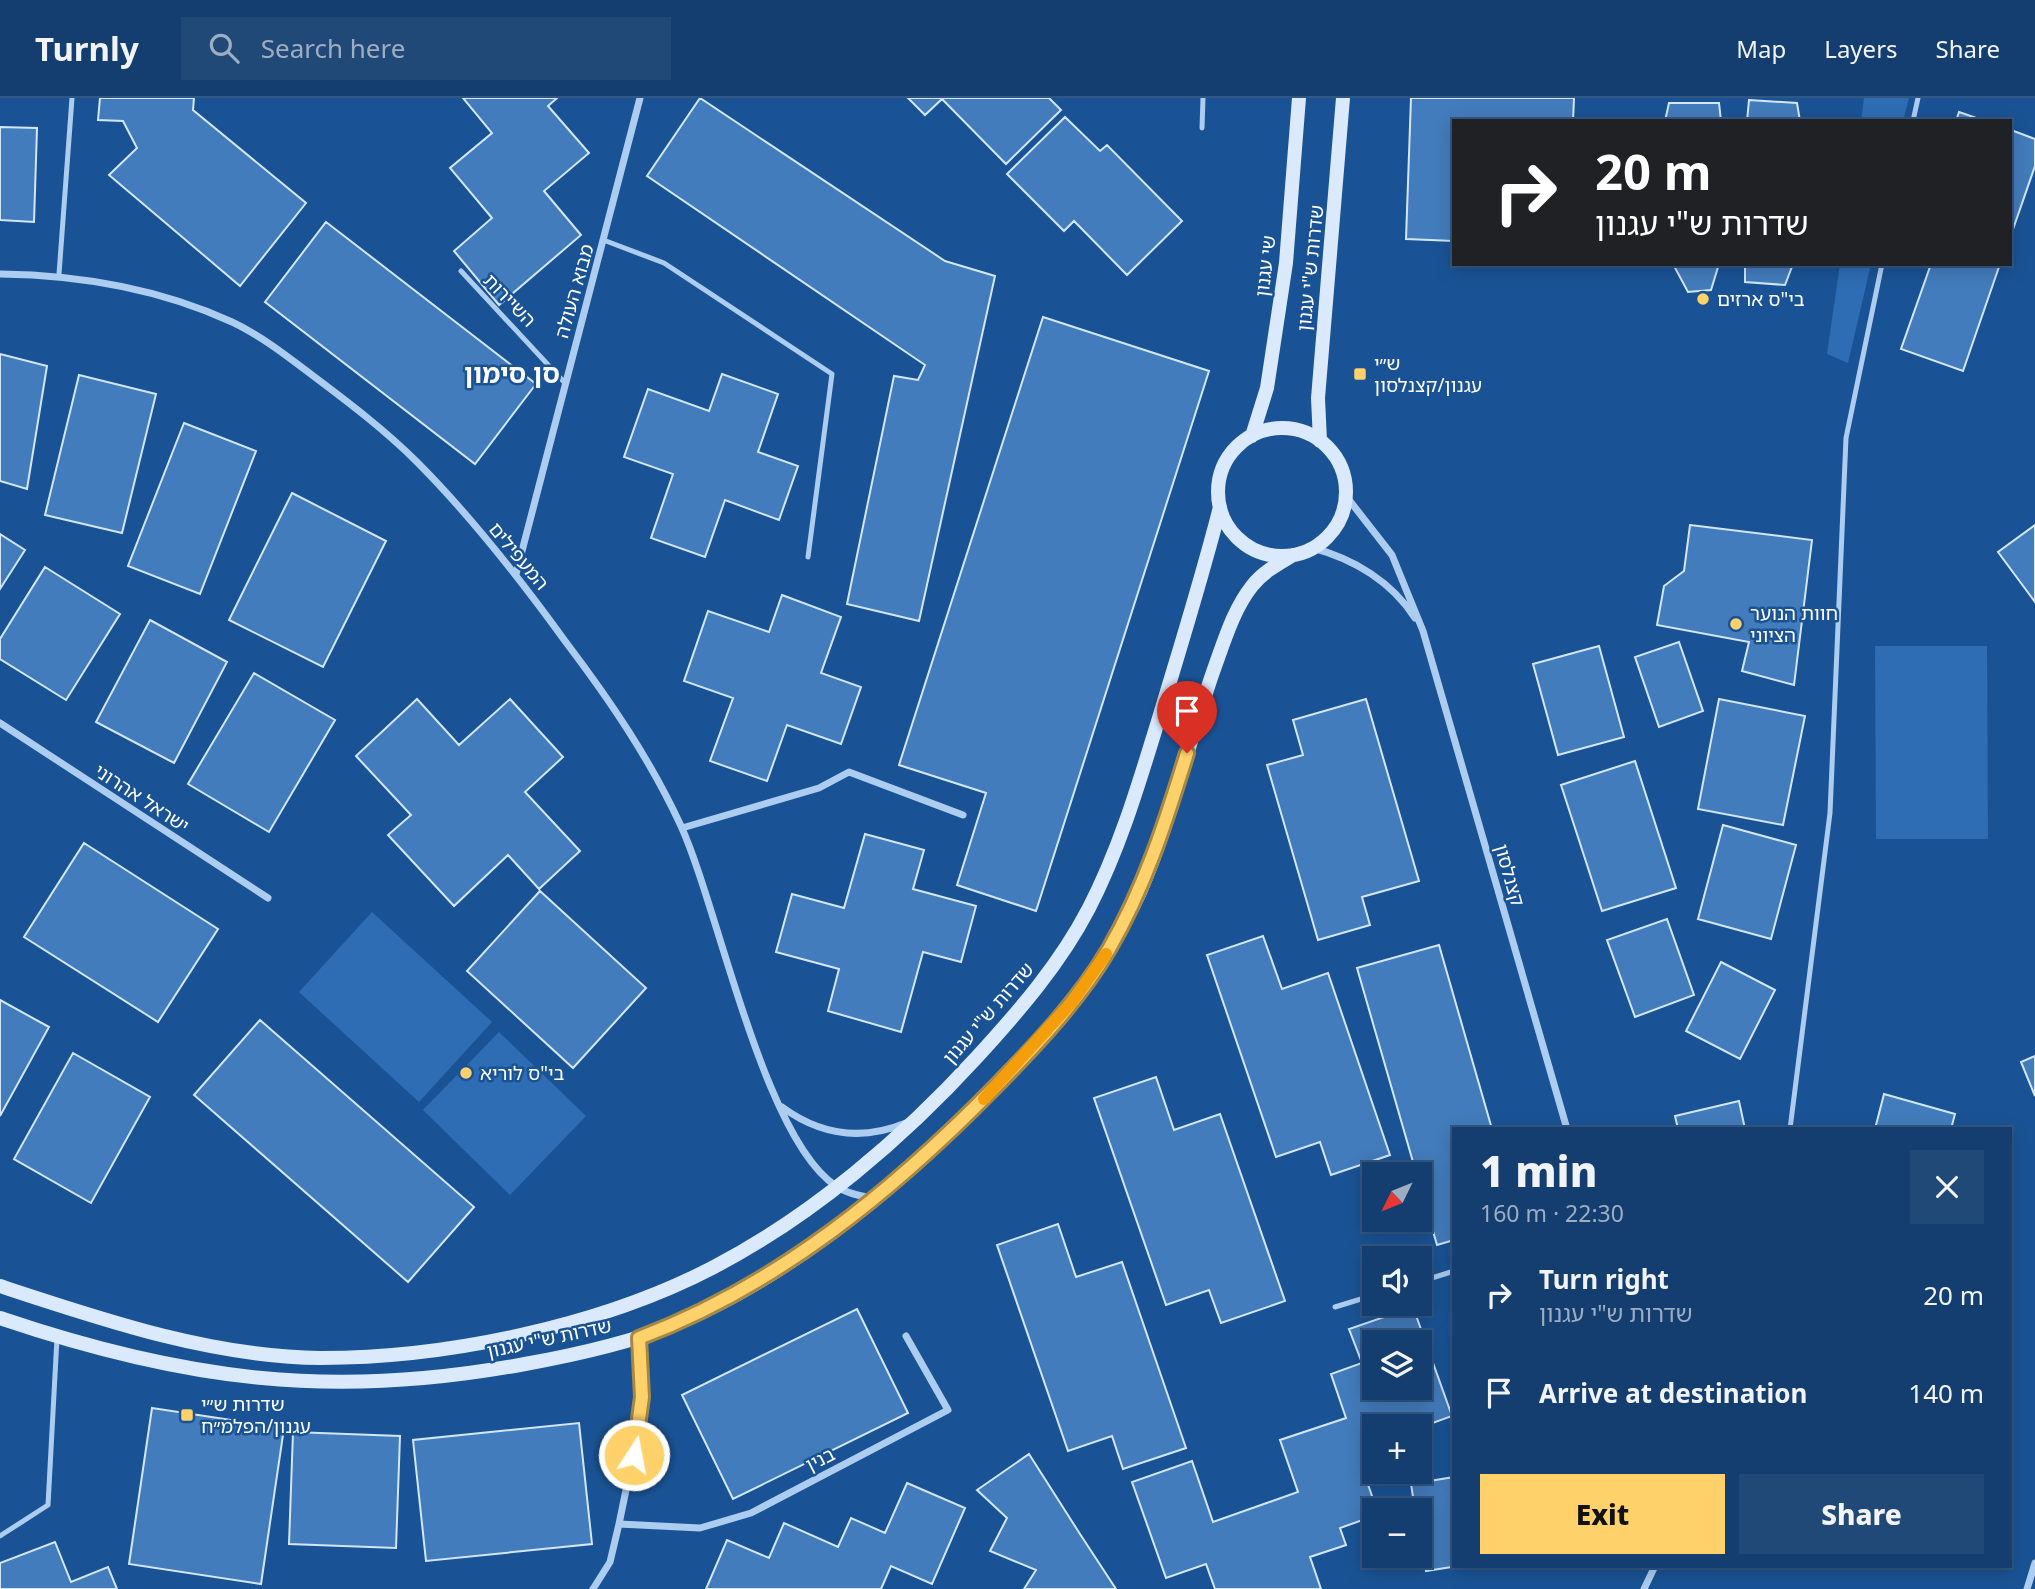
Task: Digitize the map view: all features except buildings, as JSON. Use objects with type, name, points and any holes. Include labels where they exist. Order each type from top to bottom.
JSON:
[{"type":"street","name":"מבוא העולה","points":[[516,574],[564,382],[606,241],[640,98]]},
{"type":"street","name":"שי עגנון","points":[[1252,436],[1267,388],[1286,263],[1299,98]]},
{"type":"street","name":"שדרות ש\"י עגנון","points":[[1320,441],[1318,398],[1343,98]]},
{"type":"street","name":"המעפילים","points":[[0,274],[59,274],[122,285],[177,300],[235,323],[285,354],[350,403],[417,462],[516,574],[604,693],[645,757],[682,828],[779,1104],[806,1154],[836,1186],[875,1199]]},
{"type":"street","points":[[1346,495],[1336,526],[1313,548],[1293,555],[1272,555],[1252,548],[1228,526],[1220,507],[1219,485],[1224,466],[1235,449],[1252,436],[1281,428],[1302,431],[1320,441],[1340,465],[1346,495],[1392,555],[1423,631]]},
{"type":"street","name":"שדרות ש\"י עגנון","points":[[0,1286],[121,1324],[241,1350],[319,1358],[447,1347],[553,1326],[656,1293],[712,1268],[760,1241],[836,1186],[955,1082],[1052,968],[1088,909],[1118,841],[1143,771],[1220,507]]},
{"type":"street","points":[[1313,548],[1347,560],[1384,582],[1399,597],[1423,631]]},
{"type":"street","name":"שדרות ש\"י עגנון","points":[[0,1318],[57,1337],[206,1373],[335,1384],[416,1381],[571,1356],[639,1338],[719,1303],[777,1270],[875,1199],[923,1158],[1023,1059],[1072,1002],[1108,951],[1139,893],[1166,825],[1201,706],[1240,604],[1261,576],[1293,555]]},
{"type":"street","name":"קצנלסון","points":[[1423,631],[1566,1127]]},
{"type":"street","name":"ישראל אהרוני","points":[[0,723],[268,898]]},
{"type":"street","points":[[682,828],[819,788],[849,772],[963,815]]},
{"type":"street","points":[[779,1104],[817,1126],[851,1135],[870,1135],[915,1119]]},
{"type":"street","points":[[0,1275],[23,1294]]},
{"type":"street","name":"בנין","points":[[619,1524],[699,1528],[751,1513],[948,1410],[906,1336]]},
{"type":"street","points":[[593,1589],[610,1562],[641,1416],[639,1338]]},
{"type":"street","points":[[2028,1589],[2035,1563]]},
{"type":"street","points":[[1644,1589],[1654,1568]]},
{"type":"lane","points":[[59,274],[72,98]]},
{"type":"lane","points":[[1202,128],[1203,98]]},
{"type":"lane","points":[[1913,119],[1918,98]]},
{"type":"lane","points":[[606,241],[664,263],[832,374],[808,557]]},
{"type":"lane","points":[[1790,1127],[1830,813],[1846,438],[1882,266]]},
{"type":"lane","name":"השיירות","points":[[461,271],[564,382]]},
{"type":"lane","points":[[1432,1278],[1452,1272]]},
{"type":"lane","points":[[1335,1307],[1362,1299]]},
{"type":"lane","points":[[0,1536],[48,1505],[57,1337]]},
{"type":"shaded area","points":[[1864,98],[1909,98],[1904,119],[1861,119]]},
{"type":"shaded area","points":[[1840,266],[1871,266],[1848,363],[1827,354]]},
{"type":"shaded area","points":[[1875,646],[1987,646],[1988,839],[1876,839]]},
{"type":"shaded area","points":[[372,912],[492,1022],[419,1102],[299,992]]},
{"type":"shaded area","points":[[499,1032],[586,1116],[510,1195],[423,1110]]},
{"type":"slow traffic","points":[[984,1099],[1072,1002],[1106,954]]},
{"type":"place","name":"בי\"ס ארזים","points":[[1703,299]]},
{"type":"place","name":"ש״י עגנון/קצנלסון","points":[[1360,374]]},
{"type":"place","name":"חוות הנוער הציוני","points":[[1736,624]]},
{"type":"place","name":"בי\"ס לוריא","points":[[466,1073]]},
{"type":"place","name":"שדרות ש״י עגנון/הפלמ״ח","points":[[187,1415]]},
{"type":"district","name":"סן סימון","points":[[512,373]]},
{"type":"route","points":[[634,1455],[642,1397],[639,1338],[719,1303],[777,1270],[834,1230],[923,1158],[1023,1059],[1072,1002],[1108,951],[1139,893],[1166,825],[1187,753]]}]
